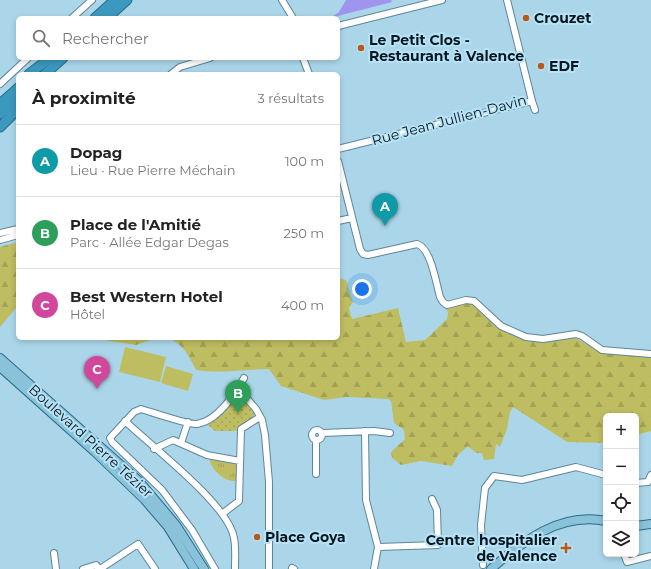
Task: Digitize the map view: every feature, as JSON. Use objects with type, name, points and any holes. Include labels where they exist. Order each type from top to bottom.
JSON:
[{"type":"highway","points":[[98,16],[116,4],[127,0]]},
{"type":"highway","points":[[109,16],[116,4]]},
{"type":"highway","points":[[32,72],[48,60]]},
{"type":"highway","points":[[35,72],[49,60]]},
{"type":"highway","points":[[47,72],[61,60]]},
{"type":"highway","points":[[54,72],[66,60]]},
{"type":"highway","points":[[0,96],[16,84]]},
{"type":"highway","points":[[0,104],[16,90]]},
{"type":"highway","points":[[0,114],[16,100]]},
{"type":"highway","points":[[0,127],[16,111]]},
{"type":"main road","name":"Boulevard Pierre Tézier","points":[[0,358],[139,481],[169,515],[188,542],[204,569]]},
{"type":"main road","name":"Boulevard Pierre Tézier","points":[[0,367],[95,452],[144,499],[168,527],[194,569]]},
{"type":"main road","points":[[486,567],[551,527],[579,520],[603,521]]},
{"type":"main road","points":[[639,526],[651,524]]},
{"type":"street","points":[[74,16],[92,0]]},
{"type":"street","points":[[282,0],[292,16]]},
{"type":"street","points":[[340,26],[442,0]]},
{"type":"street","name":"Rue Jean Jullien-Davin","points":[[340,149],[532,101],[507,0]]},
{"type":"street","points":[[0,84],[26,60]]},
{"type":"street","points":[[174,72],[180,67],[203,60]]},
{"type":"street","points":[[304,60],[308,72]]},
{"type":"street","points":[[532,101],[535,110]]},
{"type":"street","points":[[340,168],[361,252],[365,255],[417,244],[420,245],[429,256],[440,297],[447,305],[466,300],[474,301],[501,326],[526,337],[543,338],[576,334],[582,336],[602,350],[651,354]]},
{"type":"street","points":[[340,221],[352,218]]},
{"type":"street","points":[[0,233],[16,229]]},
{"type":"street","points":[[0,240],[16,236]]},
{"type":"street","points":[[215,569],[192,530],[162,490],[112,442],[111,436],[134,412],[141,409],[196,424],[207,420],[222,410],[244,378]]},
{"type":"street","points":[[238,388],[256,409],[266,435],[269,482],[269,569]]},
{"type":"street","points":[[222,514],[239,501],[241,429],[260,417]]},
{"type":"street","points":[[125,421],[154,449],[201,489],[222,514],[234,537],[235,569]]},
{"type":"street","points":[[180,443],[188,422]]},
{"type":"street","points":[[365,431],[366,500],[378,547],[374,569]]},
{"type":"street","points":[[316,474],[316,440],[322,437],[322,433],[365,431],[390,433]]},
{"type":"street","points":[[154,449],[172,440],[207,455],[240,461]]},
{"type":"street","points":[[486,567],[481,525],[485,488],[494,476],[522,480],[576,467],[603,474]]},
{"type":"street","points":[[639,483],[648,482],[651,475]]},
{"type":"street","points":[[378,547],[438,545],[437,510],[432,499]]},
{"type":"street","points":[[83,569],[96,565],[100,569],[138,544],[155,569]]},
{"type":"street","points":[[54,554],[56,569]]},
{"type":"street","points":[[625,557],[627,562],[651,556]]},
{"type":"green space","points":[[16,243],[16,308],[0,327],[0,247]]},
{"type":"green space","points":[[340,278],[346,280],[353,302],[349,308],[352,319],[398,308],[406,342],[425,340],[447,319],[448,313],[446,308],[468,302],[472,303],[510,333],[529,340],[572,336],[596,349],[651,356],[651,431],[639,434],[639,413],[603,413],[603,443],[567,442],[513,407],[510,412],[507,429],[500,447],[496,444],[494,459],[484,460],[482,453],[476,453],[468,446],[458,455],[452,466],[421,461],[401,465],[392,458],[391,452],[405,439],[404,430],[394,423],[391,401],[388,399],[347,397],[324,400],[281,386],[269,369],[223,371],[196,370],[188,355],[178,344],[171,340],[340,340]]},
{"type":"green space","points":[[105,340],[150,340],[136,345]]},
{"type":"green space","points":[[125,347],[166,357],[160,382],[119,372]]},
{"type":"green space","points":[[166,366],[193,374],[188,391],[161,383]]},
{"type":"green space","points":[[237,396],[243,397],[254,413],[253,418],[238,427],[236,431],[215,431],[208,425],[222,414]]},
{"type":"green space","points":[[209,459],[235,464],[237,467],[237,481],[227,480],[219,475],[213,468]]},
{"type":"shaded area","points":[[346,0],[391,0],[392,2],[333,16],[339,12]]},
{"type":"place","name":"Crouzet","points":[[526,18]]},
{"type":"place","name":"Le Petit Clos - Restaurant à Valence","points":[[361,48]]},
{"type":"place","name":"EDF","points":[[541,66]]},
{"type":"place","name":"Dopag","points":[[385,226]]},
{"type":"place","name":"Best Western Hotel","points":[[97,389]]},
{"type":"place","name":"Place de l'Amitié","points":[[238,413]]},
{"type":"place","name":"Place Goya","points":[[257,537]]},
{"type":"place","name":"Centre hospitalier de Valence","points":[[566,548]]}]
